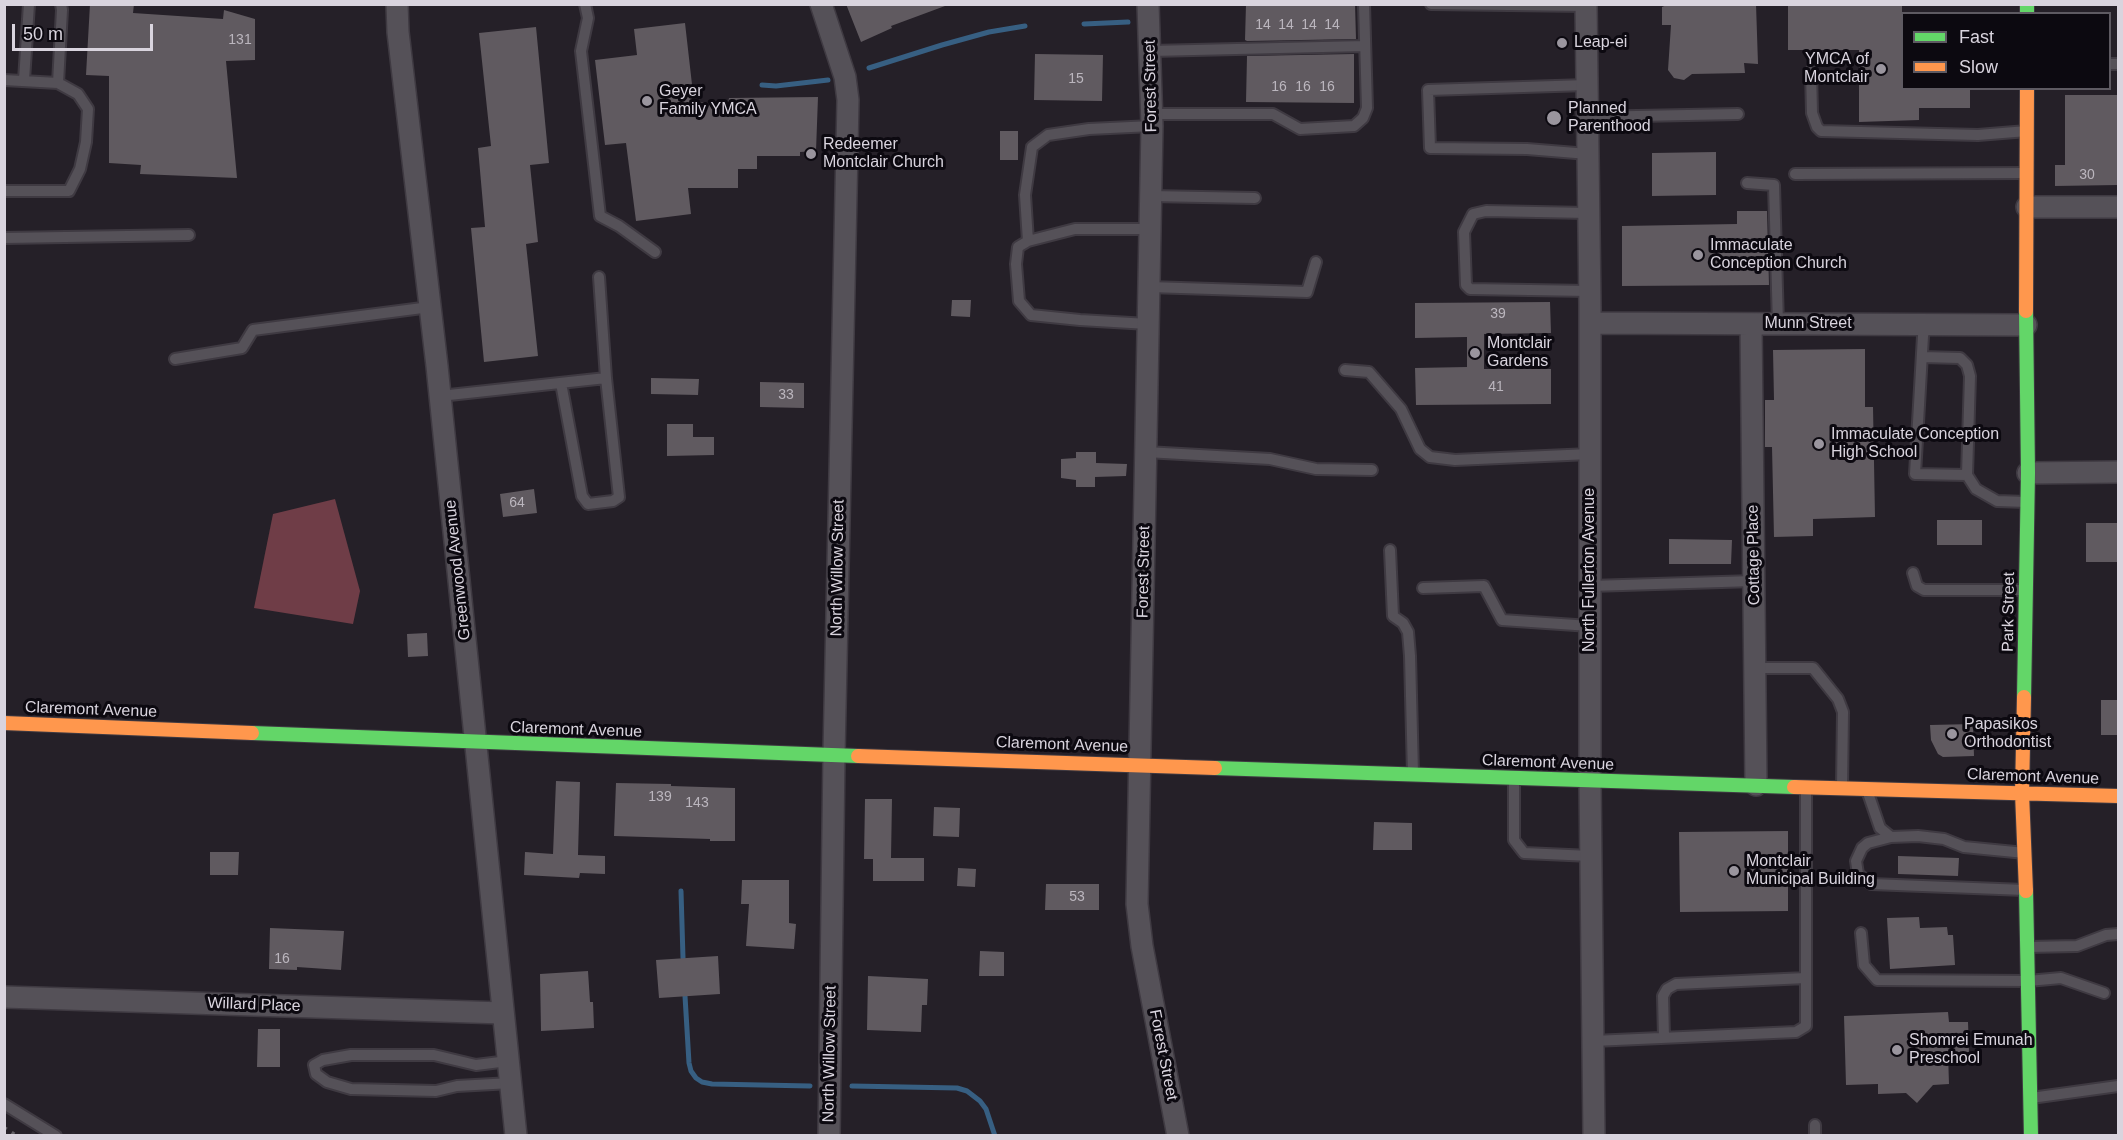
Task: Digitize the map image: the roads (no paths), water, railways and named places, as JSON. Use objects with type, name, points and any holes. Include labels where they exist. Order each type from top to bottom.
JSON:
[{"type":"street","name":"Greenwood Avenue","points":[[397,4],[398,32],[440,396],[516,1136]]},
{"type":"street","name":"North Willow Street","points":[[821,4],[845,76],[848,100],[834,754],[829,1136]]},
{"type":"street","name":"Forest Street","points":[[1148,4],[1152,120],[1137,904],[1142,945],[1178,1136]]},
{"type":"street","name":"North Fullerton Avenue","points":[[1586,5],[1594,1136]]},
{"type":"street","name":"Park Street","points":[[2027,90],[2028,473],[2022,793],[2031,1136]]},
{"type":"street","points":[[2027,207],[2118,207]]},
{"type":"street","name":"Munn Street","points":[[1590,323],[2026,325]]},
{"type":"street","name":"Cottage Place","points":[[1751,324],[1756,785]]},
{"type":"street","points":[[2028,473],[2118,472]]},
{"type":"street","name":"Claremont Avenue","points":[[4,723],[476,743],[1590,781],[2118,796]]},
{"type":"street","name":"Willard Place","points":[[4,997],[503,1013]]},
{"type":"lane","points":[[24,80],[29,4]]},
{"type":"lane","points":[[58,83],[61,4]]},
{"type":"lane","points":[[585,4],[588,18],[581,51],[600,216],[619,226],[655,252]]},
{"type":"lane","points":[[1028,241],[1025,195],[1032,147],[1048,135],[1152,120],[1273,114],[1300,129],[1354,126],[1363,118],[1367,108],[1364,4]]},
{"type":"lane","points":[[1431,4],[1586,5]]},
{"type":"lane","points":[[1150,51],[1365,46]]},
{"type":"lane","points":[[1811,71],[1812,112],[1816,127],[1821,131],[1978,135],[2027,131]]},
{"type":"lane","points":[[4,80],[58,83],[78,94],[88,109],[86,142],[80,169],[69,191],[4,191]]},
{"type":"lane","points":[[1587,85],[1428,90],[1430,148],[1527,149],[1587,154]]},
{"type":"lane","points":[[1587,117],[1738,114]]},
{"type":"lane","points":[[1795,174],[2027,173]]},
{"type":"lane","points":[[1747,183],[1774,185],[1778,324]]},
{"type":"lane","points":[[1150,196],[1255,198]]},
{"type":"lane","points":[[1588,213],[1486,211],[1473,214],[1464,232],[1466,285],[1470,289],[1589,291]]},
{"type":"lane","points":[[1148,324],[1031,315],[1019,301],[1016,264],[1018,247],[1028,241],[1075,230],[1150,229]]},
{"type":"lane","points":[[4,238],[189,235]]},
{"type":"lane","points":[[1149,287],[1307,292],[1316,262]]},
{"type":"lane","points":[[561,383],[582,496],[588,504],[613,501],[619,496],[606,378],[599,277]]},
{"type":"lane","points":[[175,359],[242,348],[253,330],[430,307]]},
{"type":"lane","points":[[1926,324],[1923,336],[1915,474],[1967,475]]},
{"type":"lane","points":[[1922,357],[1960,358],[1967,365],[1970,376],[1967,475],[1976,489],[1997,501],[2027,502]]},
{"type":"lane","points":[[1345,370],[1369,372],[1401,409],[1420,449],[1430,457],[1455,460],[1590,454]]},
{"type":"lane","points":[[440,396],[606,378]]},
{"type":"lane","points":[[1146,452],[1270,459],[1316,469],[1372,470]]},
{"type":"lane","points":[[1390,549],[1392,616],[1403,623],[1408,632],[1413,774]]},
{"type":"lane","points":[[1913,573],[1917,586],[1924,590],[2026,590]]},
{"type":"lane","points":[[1590,586],[1754,581]]},
{"type":"lane","points":[[1423,588],[1484,586],[1502,620],[1590,626]]},
{"type":"lane","points":[[1755,668],[1813,668],[1838,699],[1843,712],[1842,788]]},
{"type":"lane","points":[[1514,778],[1514,840],[1524,853],[1591,856]]},
{"type":"lane","points":[[1593,1041],[1796,1032],[1806,1026],[1806,787]]},
{"type":"lane","points":[[1866,789],[1878,824],[1890,837]]},
{"type":"lane","points":[[2025,853],[1964,847],[1944,840],[1918,836],[1890,837],[1868,843],[1858,854],[1856,861],[1858,874],[1871,884],[2026,890]]},
{"type":"lane","points":[[1861,933],[1864,965],[1877,980],[2028,981],[2061,978],[2104,993]]},
{"type":"lane","points":[[2027,947],[2077,946],[2106,935],[2118,934]]},
{"type":"lane","points":[[1664,1038],[1663,996],[1667,989],[1676,984],[1806,978]]},
{"type":"lane","points":[[508,1061],[476,1065],[434,1055],[351,1055],[323,1060],[314,1065],[316,1074],[327,1082],[351,1089],[436,1091],[457,1086],[510,1083]]},
{"type":"lane","points":[[2030,1098],[2118,1086]]},
{"type":"lane","points":[[4,1104],[56,1136]]},
{"type":"waterway","points":[[1084,24],[1128,22]]},
{"type":"waterway","points":[[869,68],[989,32],[1025,26]]},
{"type":"waterway","points":[[762,85],[776,86],[828,80]]},
{"type":"waterway","points":[[681,891],[683,958]]},
{"type":"waterway","points":[[685,996],[689,1063],[696,1078],[712,1084],[810,1086]]},
{"type":"waterway","points":[[852,1086],[957,1088],[967,1091],[986,1109],[995,1136]]},
{"type":"railway","points":[[4,1128],[16,1136]]},
{"type":"place","name":"Leap-ei","points":[[1562,43]]},
{"type":"place","name":"YMCA of Montclair","points":[[1881,69]]},
{"type":"place","name":"Geyer Family YMCA","points":[[647,101]]},
{"type":"place","name":"Planned Parenthood","points":[[1554,118]]},
{"type":"place","name":"Redeemer Montclair Church","points":[[811,154]]},
{"type":"place","name":"Immaculate Conception Church","points":[[1698,255]]},
{"type":"place","name":"Montclair Gardens","points":[[1475,353]]},
{"type":"place","name":"Immaculate Conception High School","points":[[1819,444]]},
{"type":"place","name":"Papasikos Orthodontist","points":[[1952,734]]},
{"type":"place","name":"Montclair Municipal Building","points":[[1734,871]]},
{"type":"place","name":"Shomrei Emunah Preschool","points":[[1897,1050]]}]
